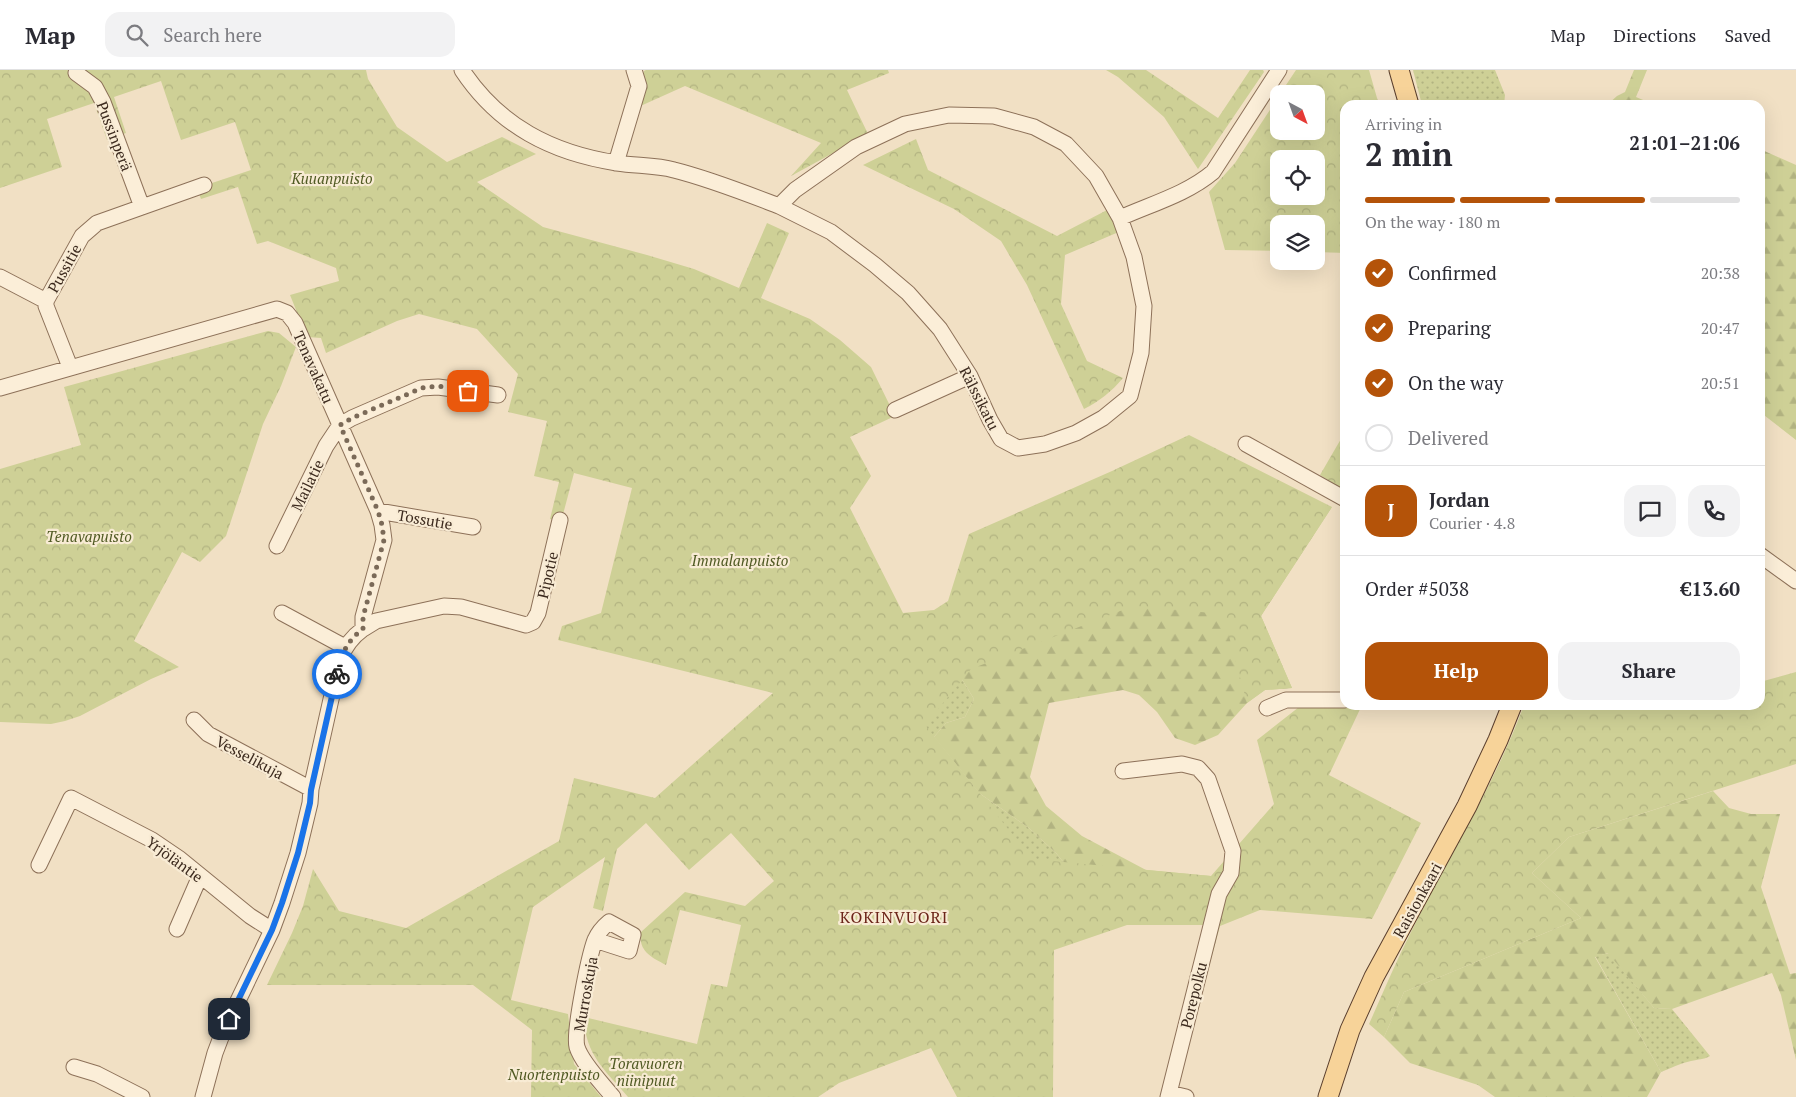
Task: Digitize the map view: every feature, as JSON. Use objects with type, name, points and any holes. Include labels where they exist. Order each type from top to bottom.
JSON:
[{"type":"main road","points":[[1399,70],[1408,100]]},
{"type":"main road","name":"Raisionkaari","points":[[1328,1097],[1350,1030],[1370,986],[1467,806],[1510,710]]},
{"type":"street","name":"Rälssikatu","points":[[462,70],[487,103],[513,125],[564,150],[616,163],[673,169],[735,189],[779,206],[831,232],[908,293],[940,328],[970,376],[1001,439],[1018,448],[1045,444],[1076,433],[1103,418],[1130,396],[1141,353],[1144,306],[1134,257],[1120,218],[1096,176],[1066,144],[1034,126],[994,116],[949,114],[905,124],[856,147],[795,190],[779,206]]},
{"type":"street","points":[[616,163],[639,86],[634,70]]},
{"type":"street","points":[[1120,218],[1190,188],[1213,172],[1279,70]]},
{"type":"street","name":"Pussinperä","points":[[76,73],[95,87],[103,102],[142,207]]},
{"type":"street","name":"Pussitie","points":[[70,368],[46,306],[46,301],[82,236],[97,223],[204,185]]},
{"type":"street","points":[[0,277],[46,301]]},
{"type":"street","name":"Tenavakatu","points":[[0,388],[277,309],[287,313],[295,323],[378,511],[382,525],[384,540],[363,617],[363,629]]},
{"type":"street","points":[[894,410],[970,376]]},
{"type":"street","points":[[340,425],[422,388],[438,386],[498,395]]},
{"type":"street","name":"Mailatie","points":[[277,546],[326,446],[340,425]]},
{"type":"street","points":[[1246,444],[1340,496]]},
{"type":"street","name":"Tossutie","points":[[378,511],[472,527]]},
{"type":"street","name":"Pipotie","points":[[363,629],[376,621],[444,606],[461,607],[526,625],[534,622],[538,613],[560,520]]},
{"type":"street","points":[[1765,559],[1796,581]]},
{"type":"street","points":[[282,613],[345,647]]},
{"type":"street","points":[[203,1097],[223,1032],[272,930],[298,853],[340,659],[345,647],[363,629]]},
{"type":"street","points":[[1267,708],[1286,700],[1340,700]]},
{"type":"street","name":"Vesselikuja","points":[[194,720],[208,734],[311,790]]},
{"type":"street","name":"Porepolku","points":[[1123,771],[1182,764],[1198,768],[1208,779],[1233,851],[1231,873],[1219,894],[1168,1095]]},
{"type":"street","name":"Yrjöläntie","points":[[39,865],[71,798],[152,840],[180,859],[250,916],[272,930]]},
{"type":"street","points":[[176,929],[200,876]]},
{"type":"street","name":"Murroskuja","points":[[595,940],[580,1005],[576,1044],[580,1054],[613,1097]]},
{"type":"street","points":[[74,1067],[97,1074],[142,1097]]},
{"type":"street","points":[[1168,1095],[1186,1097]]},
{"type":"green space","points":[[0,70],[366,70],[368,79],[397,127],[447,162],[502,137],[536,154],[477,182],[543,227],[694,269],[739,288],[767,223],[789,233],[761,298],[810,319],[840,340],[871,367],[895,416],[850,437],[871,476],[850,508],[903,613],[934,610],[948,601],[969,534],[1189,435],[1332,507],[1261,616],[1292,688],[1265,690],[1247,703],[1223,614],[1133,606],[971,669],[925,725],[1032,859],[1211,876],[1274,804],[1257,740],[1299,707],[1340,706],[1340,710],[1360,710],[1329,775],[1421,823],[1372,919],[1260,910],[1220,926],[1182,1067],[1207,925],[1127,925],[1054,950],[1053,1097],[957,1097],[931,1048],[839,1083],[818,1097],[628,1097],[604,1070],[592,1052],[585,1030],[584,1017],[697,1044],[711,984],[727,987],[741,925],[680,910],[666,965],[647,953],[642,944],[641,932],[685,892],[745,906],[774,881],[731,833],[689,870],[646,823],[617,849],[603,911],[593,908],[605,857],[533,907],[511,1000],[568,1014],[574,1064],[601,1097],[531,1097],[532,1030],[473,985],[267,985],[303,906],[313,869],[339,911],[406,928],[559,841],[574,778],[655,798],[773,693],[558,640],[562,626],[601,613],[632,488],[574,473],[561,522],[550,519],[559,482],[534,476],[547,421],[508,412],[518,374],[477,329],[419,314],[397,321],[326,353],[321,338],[307,337],[290,295],[339,281],[336,268],[268,241],[257,244],[238,187],[201,199],[197,188],[251,170],[235,122],[181,140],[161,81],[114,97],[126,133],[107,140],[94,103],[47,119],[62,167],[0,188]]},
{"type":"green space","points":[[888,70],[889,73],[847,90],[868,134],[791,176],[821,143],[685,86],[636,108],[644,71]]},
{"type":"green space","points":[[1106,70],[1146,70],[1218,118],[1250,70],[1263,70],[1264,72],[1198,169],[1164,117],[1118,77]]},
{"type":"green space","points":[[1296,70],[1369,70],[1378,100],[1340,100],[1340,253],[1325,252],[1325,215],[1270,215],[1270,251],[1225,250],[1209,192],[1235,163],[1270,110],[1270,140],[1325,140],[1325,85],[1286,85]]},
{"type":"green space","points":[[1413,70],[1495,70],[1505,95],[1504,100],[1421,100]]},
{"type":"green space","points":[[1634,70],[1647,70],[1636,97],[1643,100],[1613,100],[1625,92]]},
{"type":"green space","points":[[916,139],[928,170],[1057,236],[1109,209],[1121,231],[1065,255],[1061,304],[1087,361],[1123,378],[1110,392],[1084,409],[1027,285],[1001,241],[954,209],[863,165]]},
{"type":"green space","points":[[1765,151],[1796,165],[1796,440],[1765,416]]},
{"type":"green space","name":"Tenavapuisto","points":[[268,331],[279,333],[296,347],[281,386],[263,424],[226,536],[200,562],[182,552],[134,641],[179,667],[151,679],[80,716],[65,721],[51,724],[0,722],[0,469],[81,445],[64,387]]},
{"type":"green space","points":[[1340,441],[1340,488],[1320,475]]},
{"type":"green space","points":[[1332,507],[1261,616],[1292,688],[1265,690],[1247,703],[1218,735],[1195,745],[1175,738],[1157,712],[1139,695],[1123,690],[1049,703],[1030,777],[1046,806],[1082,836],[1146,870],[1211,876],[1081,884],[1056,853],[1029,828],[979,793],[934,737],[946,723],[965,717],[974,699],[955,668]]},
{"type":"green space","points":[[955,668],[974,699],[965,717],[946,723],[934,737],[979,793],[1029,828],[1056,853],[1081,884],[1051,888],[915,717]]},
{"type":"green space","points":[[1796,672],[1796,764],[1569,837],[1532,873],[1581,918],[1404,992],[1384,1037],[1369,1024],[1426,902],[1486,791],[1522,710],[1765,710],[1765,681]]},
{"type":"green space","points":[[1713,791],[1729,808],[1751,814],[1780,814],[1761,887],[1790,974],[1796,973],[1796,1060],[1781,995],[1772,973],[1672,1009],[1654,1008],[1608,953],[1595,957],[1661,1072],[1647,1097],[1495,1097],[1478,1085],[1410,1063],[1384,1037],[1404,992],[1581,918],[1532,873],[1569,837]]},
{"type":"green space","points":[[1609,953],[1654,1008],[1672,1009],[1710,1056],[1661,1072],[1595,956]]},
{"type":"way so far","points":[[337,674],[345,647],[363,629],[363,617],[384,540],[378,511],[340,425],[422,388],[438,386],[468,391]]},
{"type":"district","name":"KOKINVUORI","points":[[894,917]]},
{"type":"route","points":[[229,1019],[272,930],[298,853],[337,674]]},
{"type":"park label","name":"Kuuanpuisto","points":[[332,178]]},
{"type":"park label","name":"Immalanpuisto","points":[[740,560]]},
{"type":"park label","name":"Toravuoren niinipuut","points":[[646,1072]]},
{"type":"park label","name":"Nuortenpuisto","points":[[554,1074]]}]
